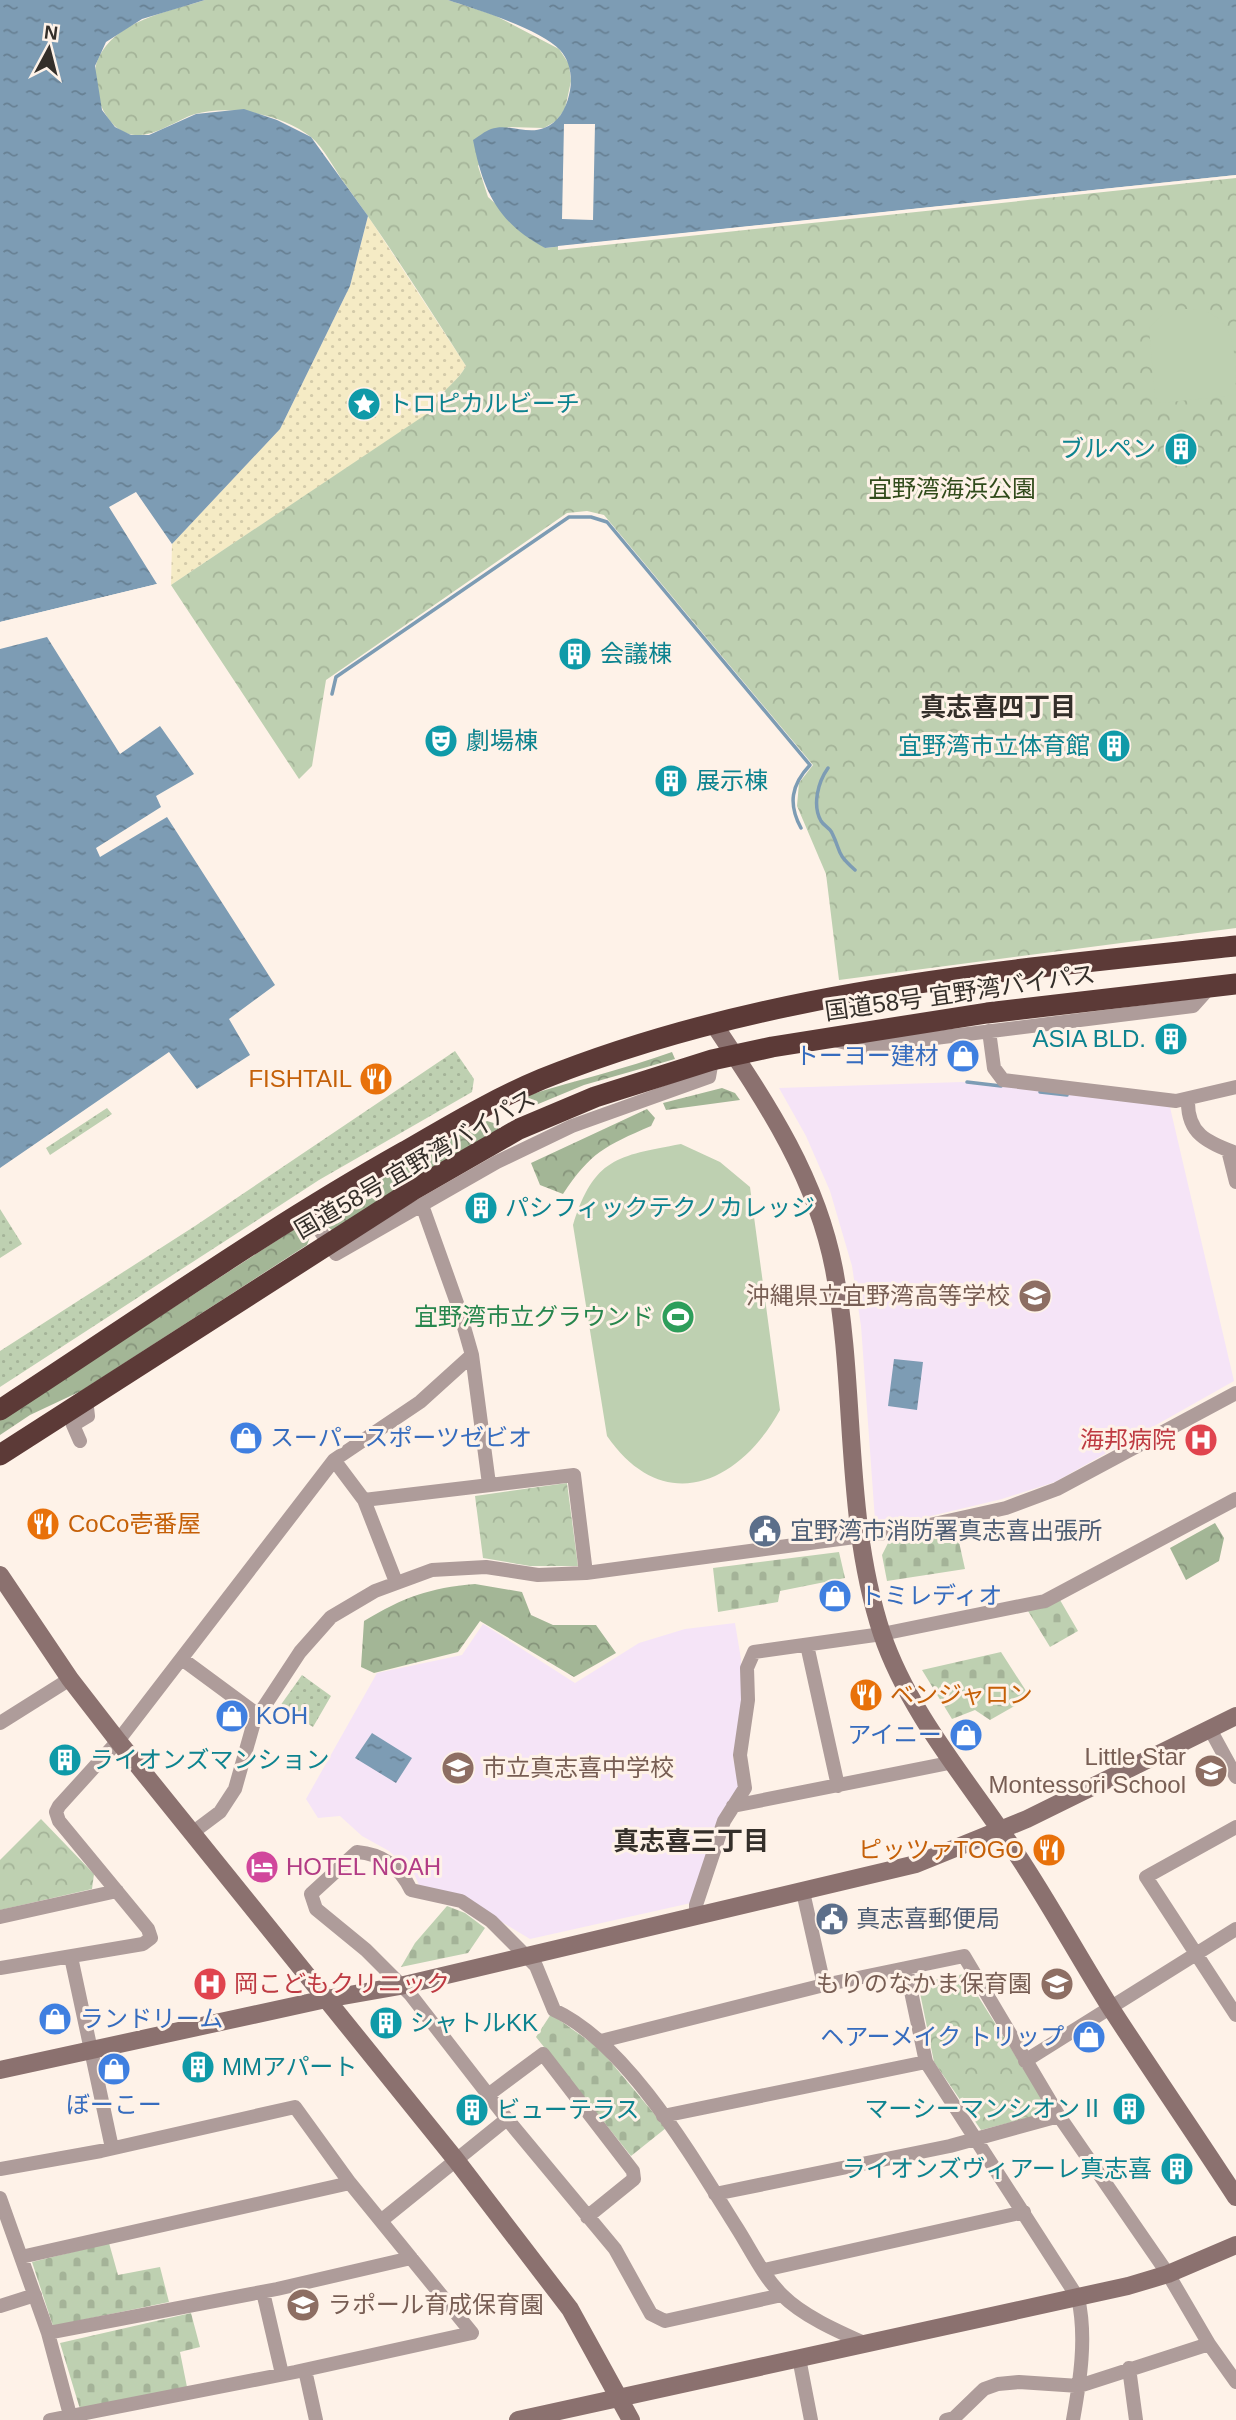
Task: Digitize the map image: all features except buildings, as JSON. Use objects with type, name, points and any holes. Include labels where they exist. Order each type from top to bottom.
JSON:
[{"type":"highway","name":"国道58号 宜野湾バイパス","points":[[0,1410],[306,1210],[500,1098],[593,1060],[713,1023],[822,998],[1074,964],[1236,946]]},
{"type":"highway","name":"国道58号 宜野湾バイパス","points":[[0,1455],[328,1243],[519,1129],[595,1097],[712,1060],[826,1037],[987,1013],[1236,984]]},
{"type":"street","points":[[826,1037],[863,1047],[1193,1006],[1210,986]]},
{"type":"street","points":[[713,1023],[784,1131],[805,1173],[831,1256],[844,1345],[858,1537],[882,1634],[910,1696],[1000,1830],[1111,2008],[1236,2197]]},
{"type":"street","points":[[989,1031],[994,1068],[1003,1080],[1176,1101],[1236,1087]]},
{"type":"street","points":[[306,1210],[336,1254],[497,1162],[572,1126],[636,1101],[702,1081],[709,1077],[712,1060]]},
{"type":"street","points":[[1188,1100],[1187,1116],[1191,1125],[1213,1143],[1232,1151],[1236,1182]]},
{"type":"street","points":[[422,1205],[458,1306],[472,1355],[489,1484]]},
{"type":"street","points":[[0,1968],[143,1944],[151,1938],[148,1929],[59,1821],[56,1812],[118,1741],[334,1460],[420,1402],[472,1355]]},
{"type":"street","points":[[192,1833],[220,1812],[235,1789],[246,1743],[258,1715],[300,1652],[331,1617],[396,1582],[432,1570],[464,1566],[538,1575],[586,1573],[908,1530],[1036,1498],[1236,1393]]},
{"type":"street","points":[[80,1441],[73,1425],[88,1416],[86,1399]]},
{"type":"street","points":[[334,1460],[364,1500],[396,1582]]},
{"type":"street","points":[[364,1500],[574,1475],[586,1573]]},
{"type":"street","points":[[696,1915],[696,1905],[724,1821],[745,1788],[740,1755],[748,1700],[747,1668],[754,1652],[882,1634],[1045,1601],[1236,1499]]},
{"type":"street","points":[[0,1575],[70,1679],[118,1741],[456,2160],[570,2309],[631,2420]]},
{"type":"street","points":[[807,1645],[838,1786]]},
{"type":"street","points":[[182,1659],[258,1715]]},
{"type":"street","points":[[0,1723],[70,1679]]},
{"type":"street","points":[[0,2070],[529,1957],[916,1864],[1000,1830],[1211,1731],[1236,1716]]},
{"type":"street","points":[[1211,1731],[1236,1777]]},
{"type":"street","points":[[733,1806],[954,1762]]},
{"type":"street","points":[[1236,1827],[1146,1877],[1236,2015]]},
{"type":"street","points":[[782,2295],[665,2322],[652,2314],[615,2249],[507,2119],[410,1994],[366,1951],[316,1909],[311,1894],[357,1852],[377,1853],[404,1875],[411,1890],[461,1901],[491,1921],[536,1966],[554,2010],[575,2020],[601,2041],[663,2116],[782,2295],[817,2319],[864,2343]]},
{"type":"street","points":[[0,1917],[117,1891]]},
{"type":"street","points":[[803,1892],[824,1985]]},
{"type":"street","points":[[1025,2061],[1236,1929]]},
{"type":"street","points":[[601,2041],[824,1985],[964,1956],[1059,2116],[1168,2274],[1209,2344],[1236,2382]]},
{"type":"street","points":[[71,1957],[112,2148]]},
{"type":"street","points":[[906,1968],[926,2062],[1078,2298],[1082,2315],[1079,2386],[1073,2420]]},
{"type":"street","points":[[488,2095],[542,2054],[633,2171],[634,2179],[587,2217]]},
{"type":"street","points":[[663,2116],[926,2062]]},
{"type":"street","points":[[0,2169],[112,2148],[295,2107],[349,2183],[472,2333],[305,2370],[50,2420]]},
{"type":"street","points":[[715,2194],[976,2138],[1059,2116]]},
{"type":"street","points":[[382,2220],[507,2119]]},
{"type":"street","points":[[22,2257],[349,2183]]},
{"type":"street","points":[[0,2198],[48,2333],[70,2415]]},
{"type":"street","points":[[764,2270],[1024,2212]]},
{"type":"street","points":[[519,2420],[1078,2298],[1168,2274],[1236,2245]]},
{"type":"street","points":[[48,2333],[263,2292],[411,2258]]},
{"type":"street","points":[[263,2292],[282,2374]]},
{"type":"street","points":[[0,2305],[34,2295]]},
{"type":"street","points":[[946,2420],[954,2418],[984,2389],[998,2384],[1019,2382],[1079,2386],[1209,2344]]},
{"type":"street","points":[[799,2358],[811,2420]]},
{"type":"street","points":[[1129,2368],[1136,2420]]},
{"type":"street","points":[[305,2370],[316,2420]]},
{"type":"shaded area","name":"沖縄県立宜野湾高等学校","points":[[962,1082],[1169,1103],[1234,1381],[1055,1482],[1002,1499],[885,1527],[875,1520],[861,1326],[852,1266],[830,1191],[806,1136],[779,1088]]},
{"type":"shaded area","points":[[735,1623],[741,1659],[741,1709],[733,1758],[740,1786],[691,1903],[530,1939],[464,1899],[420,1887],[414,1874],[389,1851],[362,1836],[340,1816],[318,1818],[306,1799],[377,1673],[462,1655],[483,1624],[575,1683],[639,1643],[685,1629]]},
{"type":"green space","name":"宜野湾海浜公園","points":[[205,0],[448,0],[494,15],[559,49],[569,64],[571,81],[565,109],[556,121],[544,128],[508,127],[478,166],[488,197],[545,248],[1236,175],[1236,928],[839,980],[826,874],[797,806],[799,783],[813,765],[604,515],[587,511],[567,513],[326,680],[312,766],[299,779],[171,585],[434,409],[440,397],[466,366],[377,229],[311,137],[286,122],[239,111],[195,114],[143,135],[124,132],[107,117],[101,106],[95,81],[98,59],[106,46],[117,35],[144,19]]},
{"type":"green space","points":[[1184,309],[1201,310],[1214,315],[1230,334],[1235,362],[1236,395],[1161,403],[1155,398],[1149,328],[1164,313]]},
{"type":"green space","points":[[455,1051],[474,1079],[472,1092],[319,1180],[0,1387],[0,1351],[195,1226]]},
{"type":"green space","points":[[672,1052],[675,1059],[584,1085],[531,1107],[524,1103],[529,1095]]},
{"type":"green space","points":[[722,1088],[735,1093],[740,1100],[666,1110],[663,1103]]},
{"type":"green space","points":[[107,1108],[112,1114],[50,1155],[46,1148]]},
{"type":"green space","points":[[647,1109],[655,1118],[651,1126],[600,1152],[582,1168],[563,1194],[540,1185],[531,1163]]},
{"type":"green space","points":[[487,1121],[497,1124],[499,1131],[333,1231],[327,1226],[325,1219],[329,1212],[431,1149]]},
{"type":"green space","name":"宜野湾市立グラウンド","points":[[681,1144],[720,1162],[750,1187],[780,1410],[763,1436],[744,1457],[722,1473],[699,1482],[676,1483],[652,1477],[629,1461],[607,1436],[573,1225],[590,1186],[611,1164],[640,1152]]},
{"type":"green space","points":[[0,1209],[22,1244],[0,1258]]},
{"type":"green space","points":[[296,1228],[307,1230],[310,1237],[307,1245],[81,1391],[30,1415],[0,1435],[0,1420]]},
{"type":"green space","points":[[567,1483],[578,1566],[530,1566],[483,1558],[475,1496]]},
{"type":"green space","points":[[1215,1523],[1224,1538],[1219,1561],[1186,1580],[1170,1548]]},
{"type":"green space","points":[[957,1533],[965,1569],[887,1581],[882,1555],[888,1543]]},
{"type":"green space","points":[[839,1552],[845,1578],[780,1591],[778,1602],[718,1612],[713,1568]]},
{"type":"green space","points":[[475,1584],[522,1592],[531,1615],[553,1625],[596,1625],[616,1653],[574,1677],[480,1621],[458,1652],[374,1673],[361,1667],[364,1621],[417,1595]]},
{"type":"green space","points":[[1060,1600],[1078,1631],[1050,1647],[1028,1611]]},
{"type":"green space","points":[[1001,1652],[1030,1697],[990,1720],[975,1710],[952,1719],[922,1670]]},
{"type":"green space","points":[[302,1675],[331,1696],[313,1727],[280,1706]]},
{"type":"green space","points":[[41,1819],[94,1874],[92,1889],[0,1910],[0,1860]]},
{"type":"green space","points":[[447,1906],[465,1913],[485,1928],[468,1953],[401,1967],[415,1943]]},
{"type":"green space","points":[[964,1974],[1051,2112],[981,2130],[934,2062],[918,1983]]},
{"type":"green space","points":[[551,2014],[600,2049],[666,2128],[631,2156],[536,2037]]},
{"type":"green space","points":[[109,2243],[118,2275],[160,2267],[169,2302],[53,2326],[32,2262]]},
{"type":"green space","points":[[191,2313],[200,2347],[180,2352],[187,2387],[80,2409],[60,2343]]},
{"type":"sand","name":"トロピカルビーチ","points":[[368,216],[466,366],[437,402],[435,409],[171,585],[172,544],[280,429],[350,286]]},
{"type":"water","points":[[0,0],[205,0],[142,19],[106,42],[95,66],[102,110],[115,127],[131,135],[149,135],[196,114],[244,109],[277,120],[311,137],[368,216],[350,286],[280,429],[172,544],[136,492],[109,507],[157,584],[0,622]]},
{"type":"water","points":[[448,0],[1236,0],[1236,175],[545,248],[515,228],[495,204],[482,175],[473,140],[497,128],[538,130],[553,123],[568,100],[571,77],[567,60],[551,42],[538,35],[507,20]]},
{"type":"water","points":[[47,637],[120,754],[160,726],[194,774],[156,796],[161,807],[96,848],[100,857],[167,817],[275,985],[229,1019],[250,1055],[197,1089],[169,1052],[0,1168],[0,649]]},
{"type":"water","points":[[894,1359],[923,1362],[917,1410],[888,1406]]},
{"type":"water","points":[[372,1733],[412,1758],[396,1783],[355,1758]]},
{"type":"pier","points":[[564,124],[595,124],[593,220],[562,219]]},
{"type":"pier","points":[[1236,175],[1236,178],[558,250],[558,246]]},
{"type":"pier","points":[[157,584],[160,586],[0,626],[0,622]]},
{"type":"waterway","points":[[332,694],[336,677],[569,517],[591,517],[607,522],[810,765],[795,787],[794,811],[801,828]]},
{"type":"waterway","points":[[828,768],[817,794],[818,815],[831,831],[842,856],[855,870]]},
{"type":"waterway","points":[[967,1082],[1001,1086]]},
{"type":"waterway","points":[[1040,1092],[1067,1095]]},
{"type":"place","name":"トロピカルビーチ","points":[[364,404]]},
{"type":"place","name":"ブルペン","points":[[1181,449]]},
{"type":"place","name":"会議棟","points":[[575,654]]},
{"type":"place","name":"劇場棟","points":[[441,741]]},
{"type":"place","name":"宜野湾市立体育館","points":[[1114,746]]},
{"type":"place","name":"展示棟","points":[[671,781]]},
{"type":"place","name":"ASIA BLD.","points":[[1171,1039]]},
{"type":"place","name":"トーヨー建材","points":[[963,1056]]},
{"type":"place","name":"FISHTAIL","points":[[376,1079]]},
{"type":"place","name":"パシフィックテクノカレッジ","points":[[481,1208]]},
{"type":"place","name":"沖縄県立宜野湾高等学校","points":[[1035,1296]]},
{"type":"place","name":"宜野湾市立グラウンド","points":[[678,1317]]},
{"type":"place","name":"スーパースポーツゼビオ","points":[[246,1438]]},
{"type":"place","name":"海邦病院","points":[[1201,1440]]},
{"type":"place","name":"CoCo壱番屋","points":[[43,1524]]},
{"type":"place","name":"宜野湾市消防署真志喜出張所","points":[[765,1531]]},
{"type":"place","name":"トミレディオ","points":[[835,1596]]},
{"type":"place","name":"ベンジャロン","points":[[866,1695]]},
{"type":"place","name":"KOH","points":[[232,1716]]},
{"type":"place","name":"アイニー","points":[[966,1735]]},
{"type":"place","name":"ライオンズマンション","points":[[65,1760]]},
{"type":"place","name":"市立真志喜中学校","points":[[458,1768]]},
{"type":"place","name":"Little Star Montessori School","points":[[1211,1771]]},
{"type":"place","name":"ピッツァTOGO","points":[[1049,1850]]},
{"type":"place","name":"HOTEL NOAH","points":[[262,1867]]},
{"type":"place","name":"真志喜郵便局","points":[[832,1919]]},
{"type":"place","name":"岡こどもクリニック","points":[[210,1984]]},
{"type":"place","name":"もりのなかま保育園","points":[[1057,1984]]},
{"type":"place","name":"ランドリーム","points":[[55,2019]]},
{"type":"place","name":"シャトルKK","points":[[386,2023]]},
{"type":"place","name":"ヘアーメイク トリップ","points":[[1089,2037]]},
{"type":"place","name":"MMアパート","points":[[198,2067]]},
{"type":"place","name":"ぼーこー","points":[[114,2069]]},
{"type":"place","name":"マーシーマンシオンⅡ","points":[[1129,2109]]},
{"type":"place","name":"ビューテラス","points":[[472,2110]]},
{"type":"place","name":"ライオンズヴィアーレ真志喜","points":[[1177,2169]]},
{"type":"place","name":"ラポール育成保育園","points":[[303,2305]]},
{"type":"district","name":"真志喜四丁目","points":[[998,707]]},
{"type":"district","name":"真志喜三丁目","points":[[691,1841]]}]
